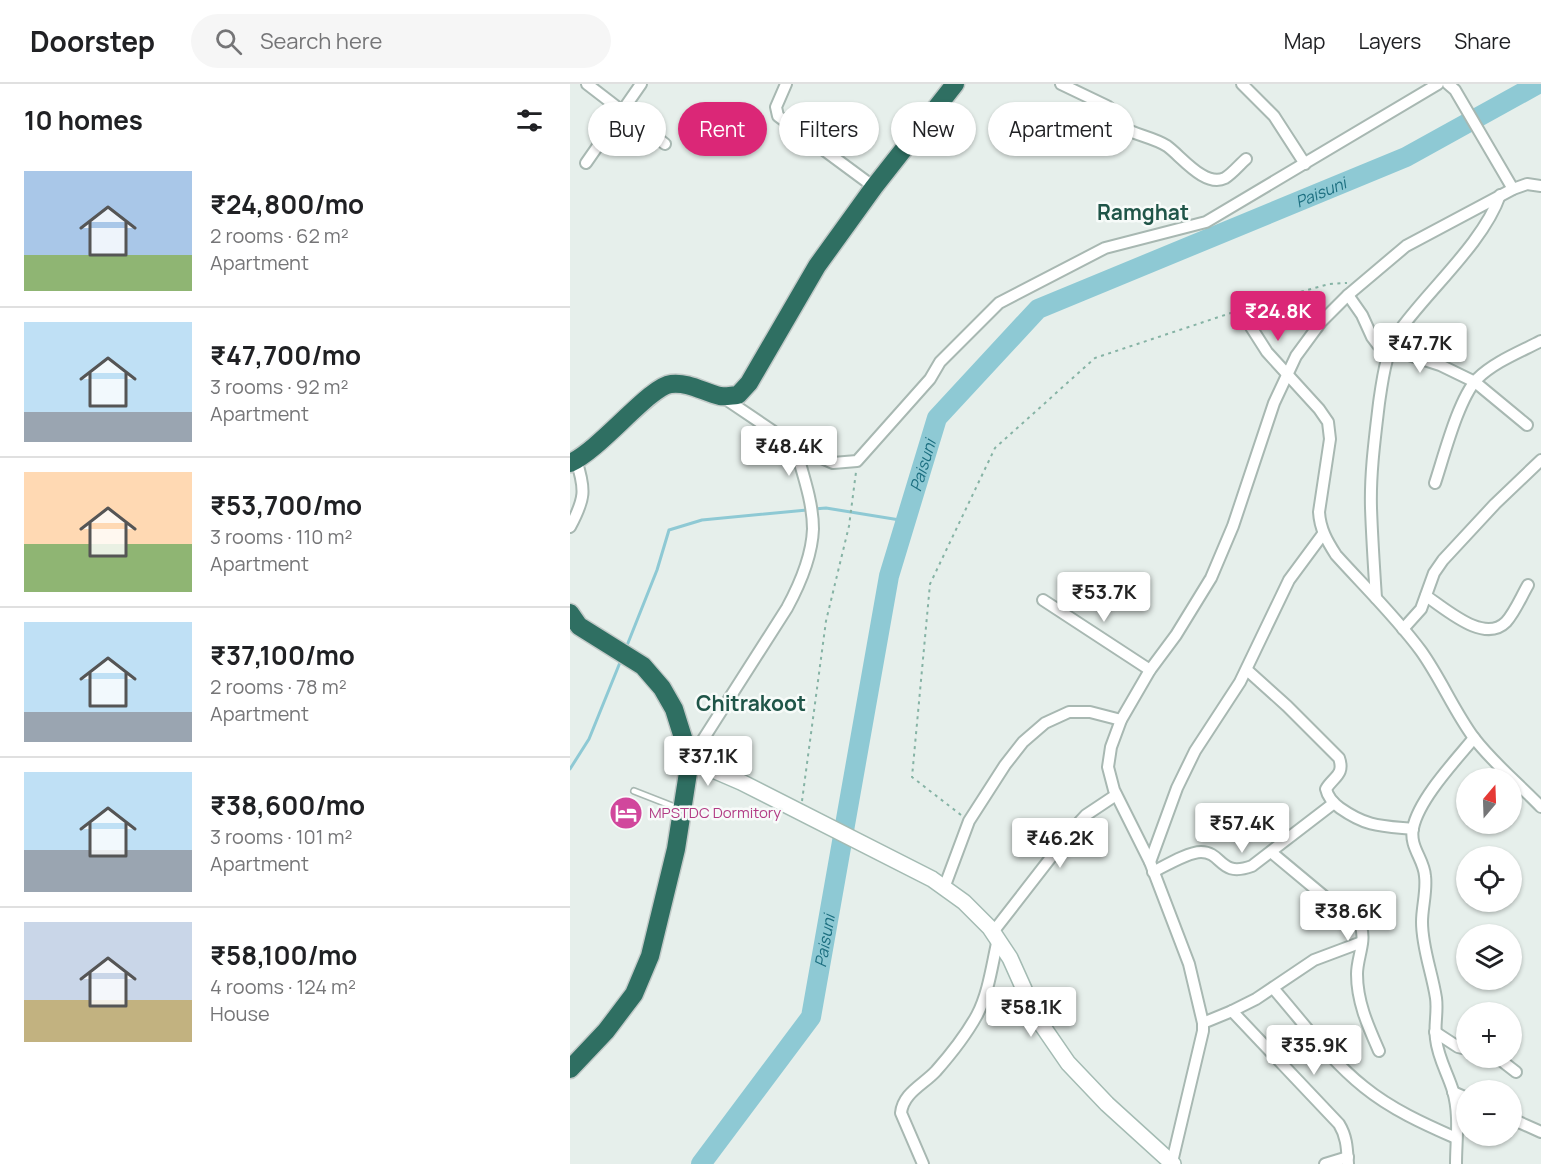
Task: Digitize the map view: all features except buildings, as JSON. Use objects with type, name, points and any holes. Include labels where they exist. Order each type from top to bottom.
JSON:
[{"type":"highway","points":[[573,462],[603,441],[656,390],[669,384],[685,384],[723,397],[738,395],[749,383],[817,266],[874,187],[955,84]]},
{"type":"highway","points":[[570,1069],[606,1031],[634,994],[650,956],[676,849],[690,760],[674,709],[662,688],[643,666],[574,619]]},
{"type":"street","points":[[587,84],[610,102]]},
{"type":"street","points":[[628,102],[641,84]]},
{"type":"street","points":[[785,84],[776,107],[778,116],[874,187]]},
{"type":"street","points":[[1061,84],[1107,106],[1113,111],[1120,126],[1165,145],[1192,168],[1210,179],[1224,178],[1246,159]]},
{"type":"street","points":[[1242,84],[1274,116],[1305,164]]},
{"type":"street","points":[[723,397],[795,446],[833,463],[857,461],[930,379],[940,362],[999,303],[1105,248],[1206,222],[1438,84]]},
{"type":"street","points":[[1451,87],[1511,184]]},
{"type":"street","points":[[586,163],[591,156]]},
{"type":"street","points":[[795,446],[810,501],[813,528],[800,584],[690,760],[741,783],[938,883],[964,902],[995,935],[1010,958],[1037,1018],[1068,1063],[1107,1104],[1172,1163],[1203,1023],[1188,964],[1152,867],[1116,795],[1108,767],[1111,747],[1121,720],[1150,670],[1176,635],[1211,578],[1233,526],[1265,428],[1287,372],[1321,322],[1361,282],[1406,246],[1500,195],[1511,184],[1527,183],[1541,186]]},
{"type":"street","points":[[1376,598],[1371,506],[1372,482],[1378,414],[1389,350],[1402,327],[1482,229],[1494,211],[1500,195]]},
{"type":"street","points":[[1348,294],[1362,315],[1374,341],[1389,350],[1440,365],[1475,382],[1527,425]]},
{"type":"street","points":[[1251,327],[1267,352],[1287,372],[1328,422],[1330,439],[1319,512],[1323,534],[1335,555],[1376,598],[1420,650],[1443,683],[1474,738],[1541,807]]},
{"type":"street","points":[[1435,483],[1464,400],[1475,382],[1497,364],[1541,341]]},
{"type":"street","points":[[1403,629],[1421,609],[1434,573],[1443,560],[1495,504],[1541,460]]},
{"type":"street","points":[[570,526],[580,508],[584,494],[583,481],[573,462]]},
{"type":"street","points":[[1152,867],[1177,788],[1195,751],[1247,670],[1286,586],[1323,534]]},
{"type":"street","points":[[1426,596],[1475,627],[1485,630],[1496,629],[1506,622],[1528,585]]},
{"type":"street","points":[[1043,600],[1150,670]]},
{"type":"street","points":[[1247,670],[1339,758],[1342,766],[1340,774],[1326,789],[1334,803],[1356,818],[1372,825],[1413,829]]},
{"type":"street","points":[[938,883],[969,821],[1005,765],[1023,742],[1044,723],[1069,712],[1090,712],[1121,720]]},
{"type":"street","points":[[1456,1111],[1453,1092],[1437,1049],[1436,999],[1426,960],[1422,921],[1426,879],[1424,866],[1416,853],[1413,829],[1425,802],[1474,738]]},
{"type":"street","points":[[922,1164],[901,1113],[905,1099],[934,1073],[952,1052],[977,1014],[985,997],[995,935],[1072,829],[1086,815],[1116,795]]},
{"type":"street","points":[[1152,867],[1201,852],[1214,856],[1226,867],[1243,869],[1252,866],[1334,803]]},
{"type":"street","points":[[1270,852],[1361,927],[1364,935],[1358,961],[1358,992],[1366,1021],[1379,1050]]},
{"type":"street","points":[[1203,1023],[1232,1011],[1273,988],[1314,960],[1362,942]]},
{"type":"street","points":[[1273,988],[1333,1058],[1365,1088],[1416,1121],[1456,1138]]},
{"type":"street","points":[[1232,1011],[1345,1133],[1348,1160],[1325,1164]]},
{"type":"street","points":[[1435,1032],[1456,1046]]},
{"type":"street","points":[[1511,1068],[1516,1072]]},
{"type":"street","points":[[1522,1123],[1541,1132]]},
{"type":"street","points":[[1456,1146],[1456,1164]]},
{"type":"lane","points":[[634,791],[683,810]]},
{"type":"path","points":[[969,821],[912,777],[930,584],[995,448],[1095,358],[1264,302],[1329,284],[1361,282]]},
{"type":"path","points":[[802,802],[826,621],[849,526],[857,461]]},
{"type":"waterway","name":"Paisuni","points":[[701,1164],[811,1017],[889,576],[937,418],[1038,309],[1406,157],[1538,84]]},
{"type":"waterway","points":[[814,509],[826,508],[906,521]]},
{"type":"waterway","points":[[626,648],[657,570],[669,530],[702,520],[807,510]]},
{"type":"waterway","points":[[570,769],[589,739],[621,660]]},
{"type":"place","name":"MPSTDC Dormitory","points":[[626,813]]},
{"type":"district","name":"Ramghat","points":[[1143,213]]},
{"type":"district","name":"Chitrakoot","points":[[751,704]]}]
